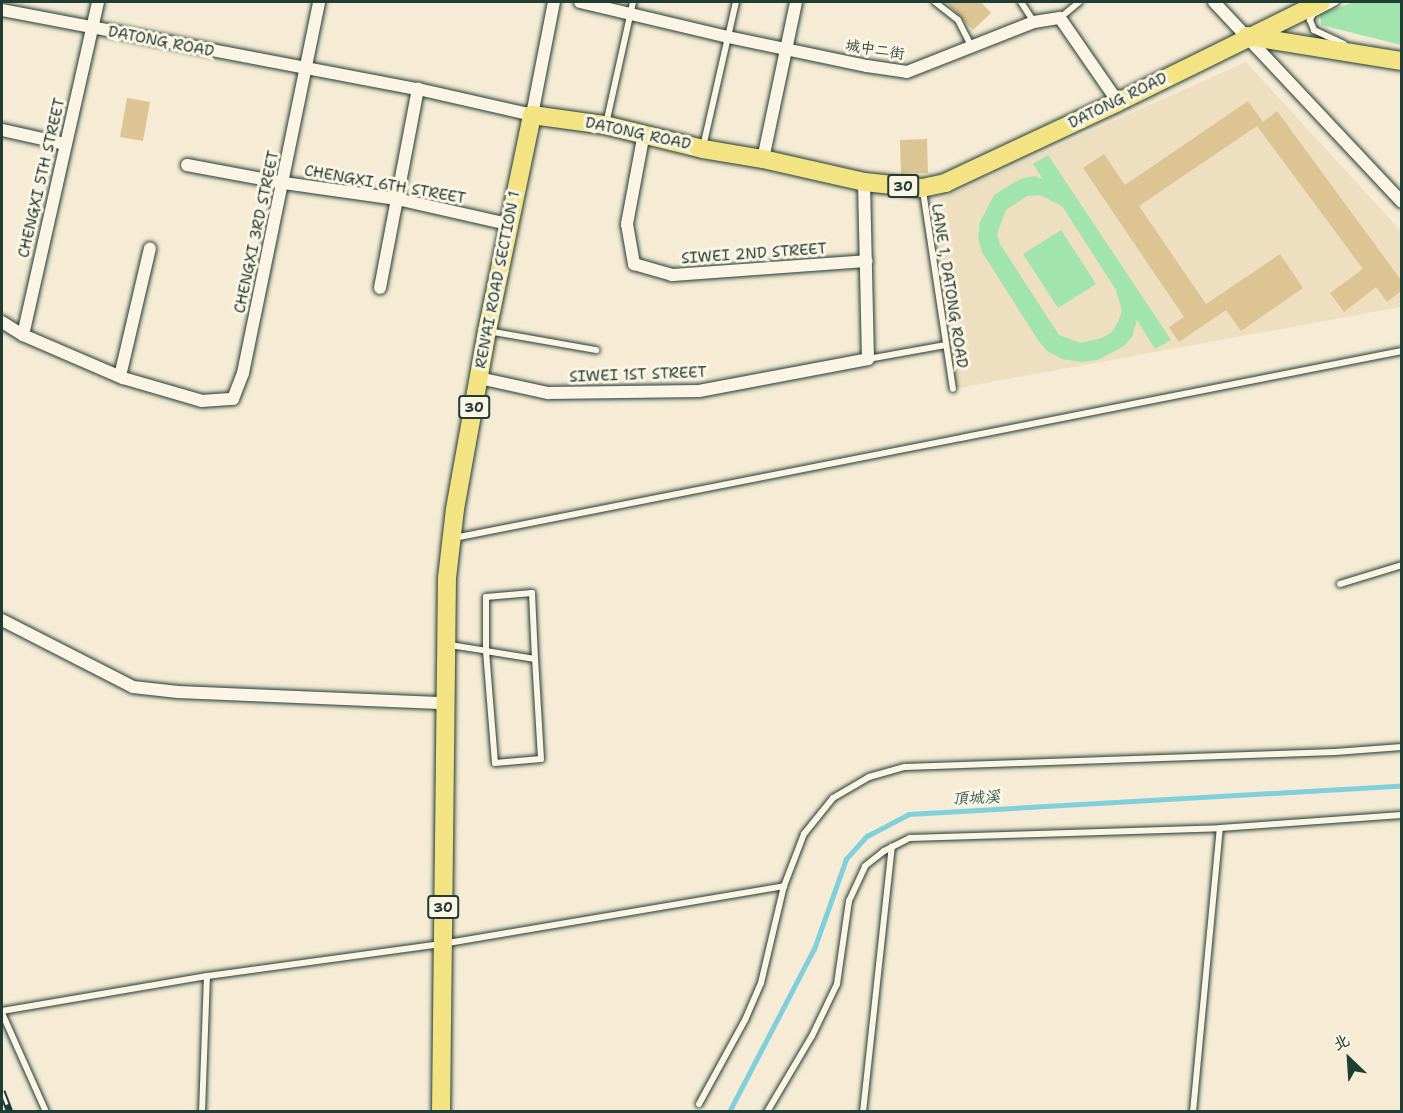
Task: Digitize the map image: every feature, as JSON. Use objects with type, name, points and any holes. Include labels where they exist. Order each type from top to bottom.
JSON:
[{"type":"main road","name":"30","points":[[1247,36],[1321,2]]},
{"type":"main road","name":"DATONG ROAD","points":[[532,115],[605,125],[703,149],[763,159],[864,182],[922,188],[945,183],[1118,102],[1247,36]]},
{"type":"main road","points":[[1247,36],[1401,61]]},
{"type":"main road","name":"REN'AI ROAD SECTION 1","points":[[445,703],[447,578],[451,538],[487,331],[532,115]]},
{"type":"main road","name":"30","points":[[441,1112],[445,703]]},
{"type":"street","name":"CHENGXI 5TH STREET","points":[[23,335],[98,2]]},
{"type":"street","name":"CHENGXI 3RD STREET","points":[[120,376],[202,401],[233,399],[243,373],[320,2]]},
{"type":"street","name":"REN'AI ROAD SECTION 1","points":[[532,115],[554,2]]},
{"type":"street","name":"城中二街","points":[[580,2],[631,7],[728,36],[867,66],[908,72],[1034,22],[1060,18]]},
{"type":"street","points":[[763,159],[796,2]]},
{"type":"street","points":[[1214,2],[1401,202]]},
{"type":"street","name":"DATONG ROAD","points":[[2,10],[418,89],[532,115]]},
{"type":"street","points":[[1060,18],[1118,102]]},
{"type":"street","points":[[380,288],[418,89]]},
{"type":"street","points":[[2,130],[65,144]]},
{"type":"street","name":"SIWEI 2ND STREET","points":[[644,134],[627,224],[634,264],[672,275],[866,261]]},
{"type":"street","name":"CHENGXI 6TH STREET","points":[[187,165],[284,183],[396,199],[508,224]]},
{"type":"street","points":[[864,182],[868,359]]},
{"type":"street","points":[[2,322],[23,335],[120,376],[150,248]]},
{"type":"street","name":"SIWEI 1ST STREET","points":[[479,378],[548,393],[699,391],[868,359]]},
{"type":"street","points":[[2,620],[133,687],[178,692],[445,703]]},
{"type":"lane","points":[[703,149],[736,2]]},
{"type":"lane","points":[[935,2],[958,20],[972,48]]},
{"type":"lane","points":[[1021,2],[1034,22]]},
{"type":"lane","points":[[1060,18],[1078,2]]},
{"type":"lane","points":[[1336,2],[1313,14],[1310,20],[1314,30],[1381,58]]},
{"type":"lane","points":[[605,125],[631,7]]},
{"type":"lane","name":"LANE 1, DATONG ROAD","points":[[922,188],[953,389]]},
{"type":"lane","points":[[487,331],[596,350]]},
{"type":"lane","name":"SIWEI 1ST STREET","points":[[868,359],[946,345]]},
{"type":"lane","points":[[451,538],[1401,351]]},
{"type":"lane","points":[[1341,584],[1401,565]]},
{"type":"lane","points":[[532,593],[541,759],[495,763],[486,651],[486,597],[532,593]]},
{"type":"lane","points":[[446,645],[535,659]]},
{"type":"lane","points":[[699,1104],[745,1020],[761,982],[783,886],[804,834],[833,798],[869,777],[905,767],[1335,752],[1401,747]]},
{"type":"lane","points":[[767,1112],[812,1036],[837,984],[849,900],[865,866],[892,847],[910,838],[1220,828],[1401,816]]},
{"type":"lane","points":[[1193,1112],[1220,828]]},
{"type":"lane","points":[[863,1112],[892,847]]},
{"type":"lane","points":[[46,1112],[2,1012],[207,976],[442,944],[783,886]]},
{"type":"lane","points":[[202,1112],[207,976]]},
{"type":"shaded area","points":[[1246,62],[1401,231],[1401,307],[953,389],[927,205]]},
{"type":"green space","points":[[1354,2],[1401,2],[1401,45],[1321,25],[1320,14]]},
{"type":"green space","points":[[1048,155],[1171,340],[1155,349],[1137,320],[1132,337],[1124,346],[1098,360],[1081,362],[1062,359],[1047,351],[1038,340],[982,252],[978,238],[980,222],[994,195],[1020,179],[1034,176],[1043,179],[1033,164]],"holes":[[[1040,195],[1062,206],[1116,290],[1122,311],[1112,332],[1102,338],[1081,343],[1059,335],[1000,244],[997,234],[1006,210],[1027,196]]]},
{"type":"green space","points":[[1061,230],[1096,284],[1058,308],[1023,254]]},
{"type":"building","points":[[946,2],[981,2],[991,13],[973,30]]},
{"type":"building","points":[[127,98],[150,102],[143,141],[120,137]]},
{"type":"building","points":[[1248,101],[1263,122],[1277,111],[1401,280],[1401,291],[1387,302],[1376,287],[1344,312],[1330,293],[1363,269],[1257,126],[1139,206],[1206,304],[1280,254],[1303,288],[1241,331],[1226,310],[1179,342],[1169,327],[1184,317],[1083,168],[1104,154],[1125,185]]},
{"type":"building","points":[[927,139],[928,173],[901,174],[900,140]]},
{"type":"waterway","name":"頂城溪","points":[[729,1112],[814,949],[846,859],[867,836],[909,814],[1402,786]]},
{"type":"railway","points":[[2,1091],[10,1112]]}]
